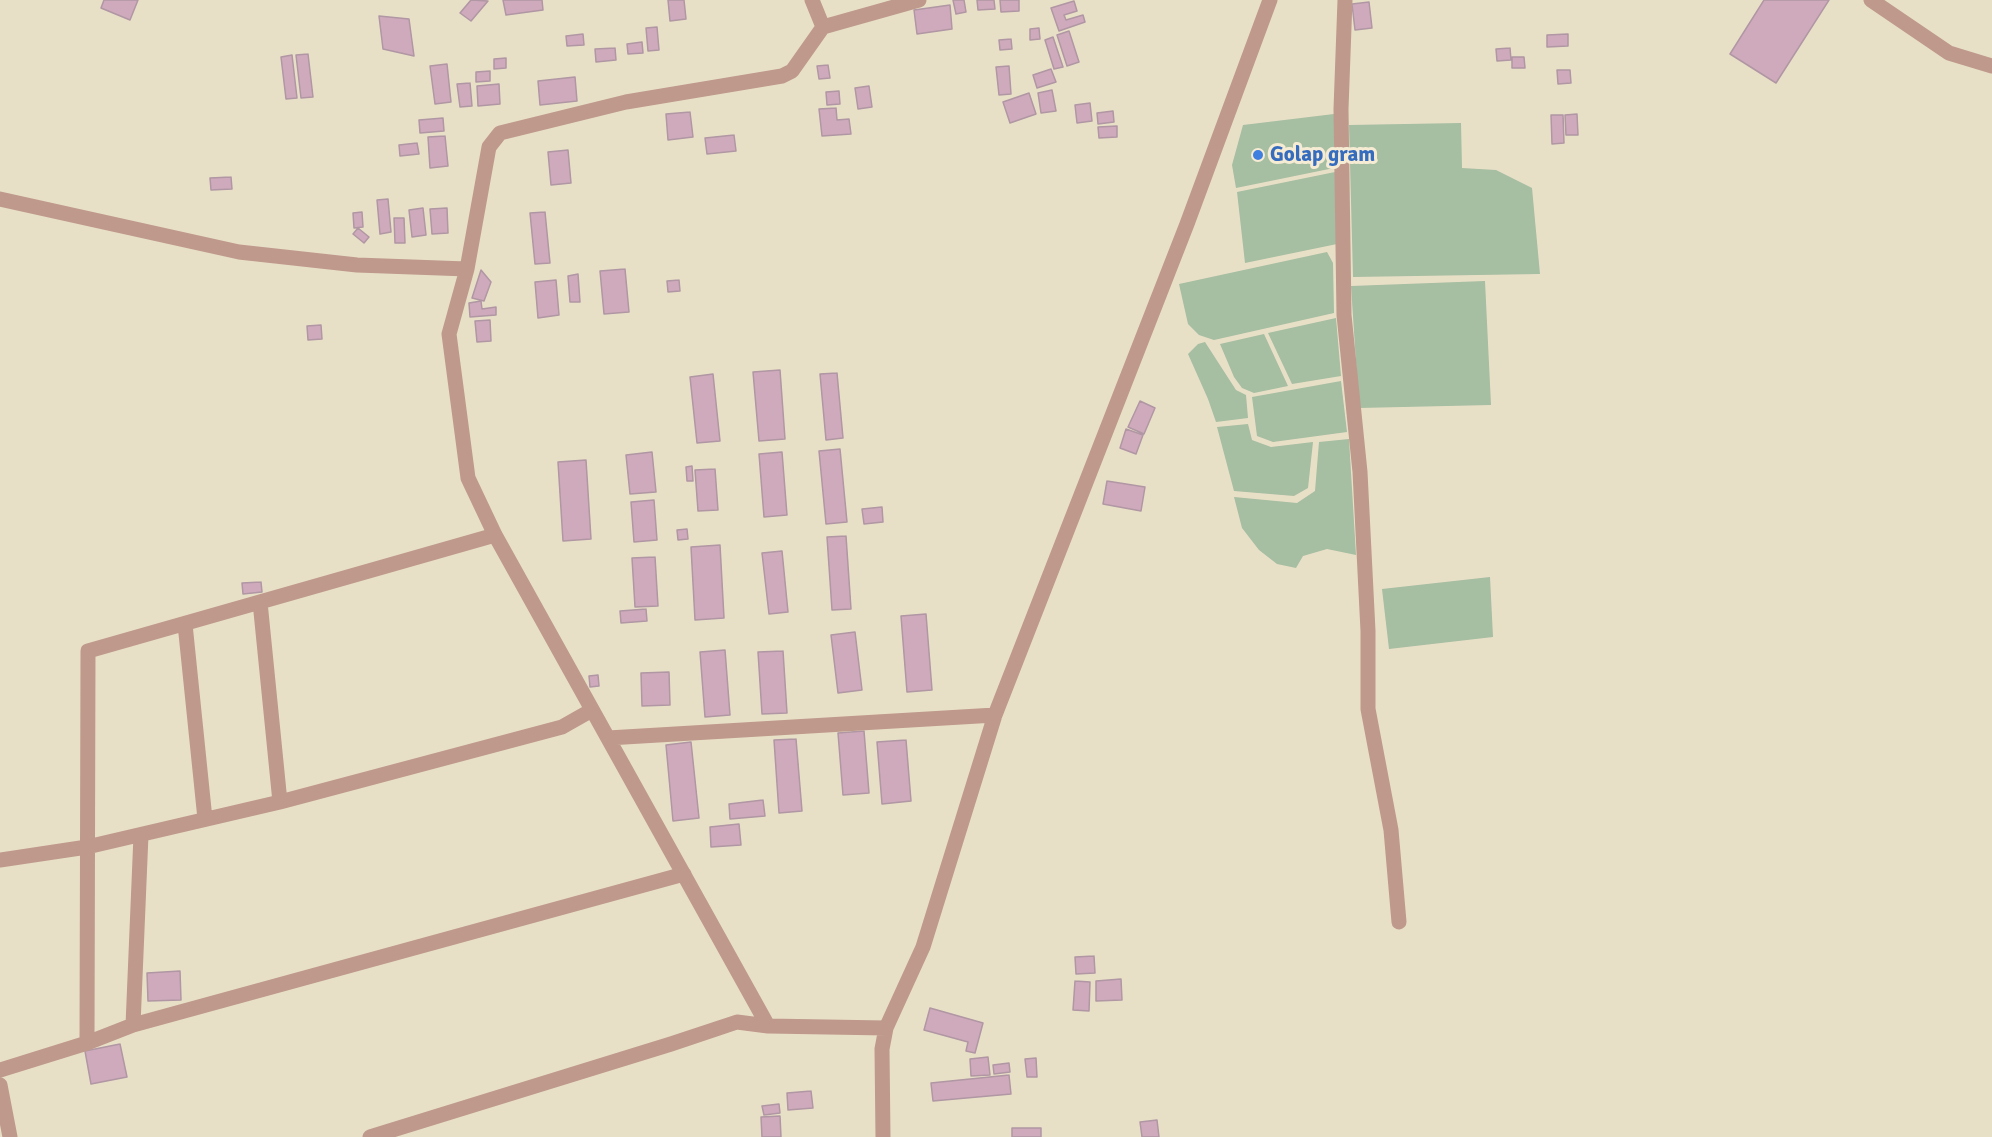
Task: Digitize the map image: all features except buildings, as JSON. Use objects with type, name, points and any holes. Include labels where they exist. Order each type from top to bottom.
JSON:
[{"type":"street","points":[[812,0],[824,27]]},
{"type":"street","points":[[768,1026],[495,535],[468,478],[449,334],[467,269],[489,147],[500,133],[626,102],[782,76],[792,70],[824,27],[919,0]]},
{"type":"street","points":[[883,1137],[882,1049],[886,1028],[923,947],[995,715],[1187,224],[1270,0]]},
{"type":"street","points":[[1345,0],[1341,109],[1344,315],[1360,472],[1368,631],[1368,710],[1391,830],[1399,922]]},
{"type":"street","points":[[1871,0],[1949,53],[1992,66]]},
{"type":"street","points":[[0,199],[239,252],[357,266],[467,269]]},
{"type":"street","points":[[87,1043],[88,651],[495,535]]},
{"type":"street","points":[[260,602],[280,802]]},
{"type":"street","points":[[185,624],[205,819]]},
{"type":"street","points":[[0,860],[87,847],[280,802],[562,727],[592,710]]},
{"type":"street","points":[[608,738],[995,715]]},
{"type":"street","points":[[133,1025],[141,835]]},
{"type":"street","points":[[0,1070],[87,1043],[133,1025],[684,874]]},
{"type":"street","points":[[369,1137],[737,1022],[768,1026],[886,1028]]},
{"type":"street","points":[[0,1085],[10,1137]]},
{"type":"green space","points":[[1334,114],[1334,168],[1236,188],[1232,165],[1243,125]]},
{"type":"green space","points":[[1461,123],[1462,168],[1496,170],[1532,188],[1540,274],[1353,277],[1349,125]]},
{"type":"green space","points":[[1335,172],[1337,244],[1245,263],[1237,192]]},
{"type":"green space","points":[[1327,252],[1333,263],[1334,313],[1214,340],[1199,335],[1188,324],[1179,284]]},
{"type":"green space","points":[[1485,281],[1491,405],[1359,408],[1351,286]]},
{"type":"green space","points":[[1336,318],[1341,376],[1292,384],[1268,333]]},
{"type":"green space","points":[[1264,334],[1288,386],[1254,393],[1242,388],[1234,377],[1220,344]]},
{"type":"green space","points":[[1205,342],[1236,390],[1246,395],[1248,418],[1216,422],[1188,354],[1198,344]]},
{"type":"green space","points":[[1341,381],[1347,432],[1273,442],[1257,436],[1252,397]]},
{"type":"green space","points":[[1248,424],[1252,440],[1271,447],[1313,442],[1308,488],[1294,496],[1234,491],[1217,427]]},
{"type":"green space","points":[[1349,439],[1356,555],[1327,549],[1303,556],[1296,568],[1277,564],[1259,550],[1242,528],[1234,497],[1297,503],[1315,491],[1319,442]]},
{"type":"green space","points":[[1490,577],[1493,637],[1389,649],[1382,589]]},
{"type":"place","name":"Golap gram","points":[[1258,155]]}]
